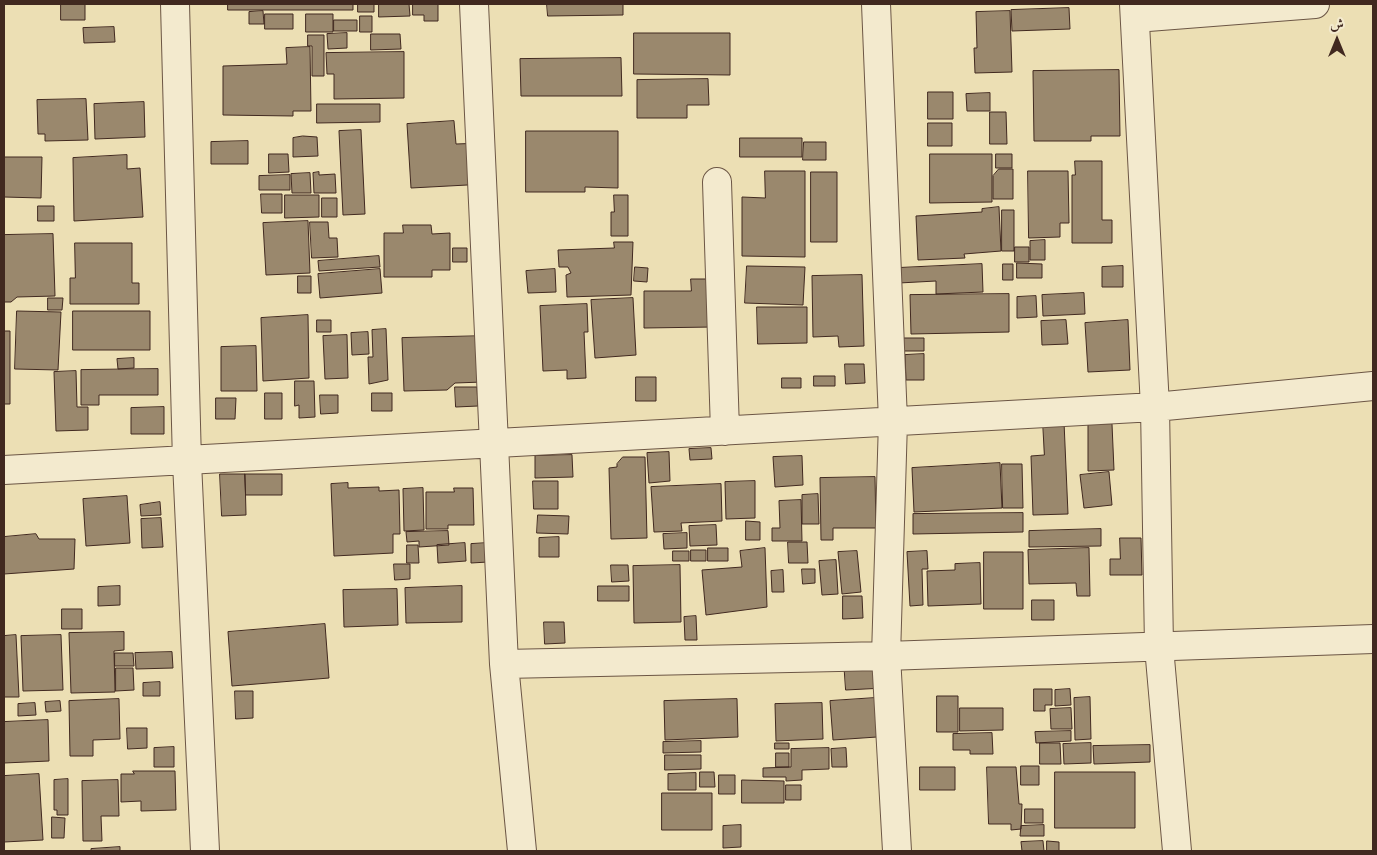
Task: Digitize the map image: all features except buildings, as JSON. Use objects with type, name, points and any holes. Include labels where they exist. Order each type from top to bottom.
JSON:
[{"type":"street","points":[[175,4],[187,462],[205,851]]},
{"type":"street","points":[[474,4],[504,664],[522,851]]},
{"type":"street","points":[[876,4],[893,421],[886,656],[897,851]]},
{"type":"street","points":[[1177,851],[1159,647],[1155,407],[1134,11],[1315,4]]},
{"type":"street","points":[[717,182],[725,431]]},
{"type":"street","points":[[4,470],[187,462],[493,442],[1155,407],[1373,386]]},
{"type":"street","points":[[504,664],[886,656],[1373,639]]}]
